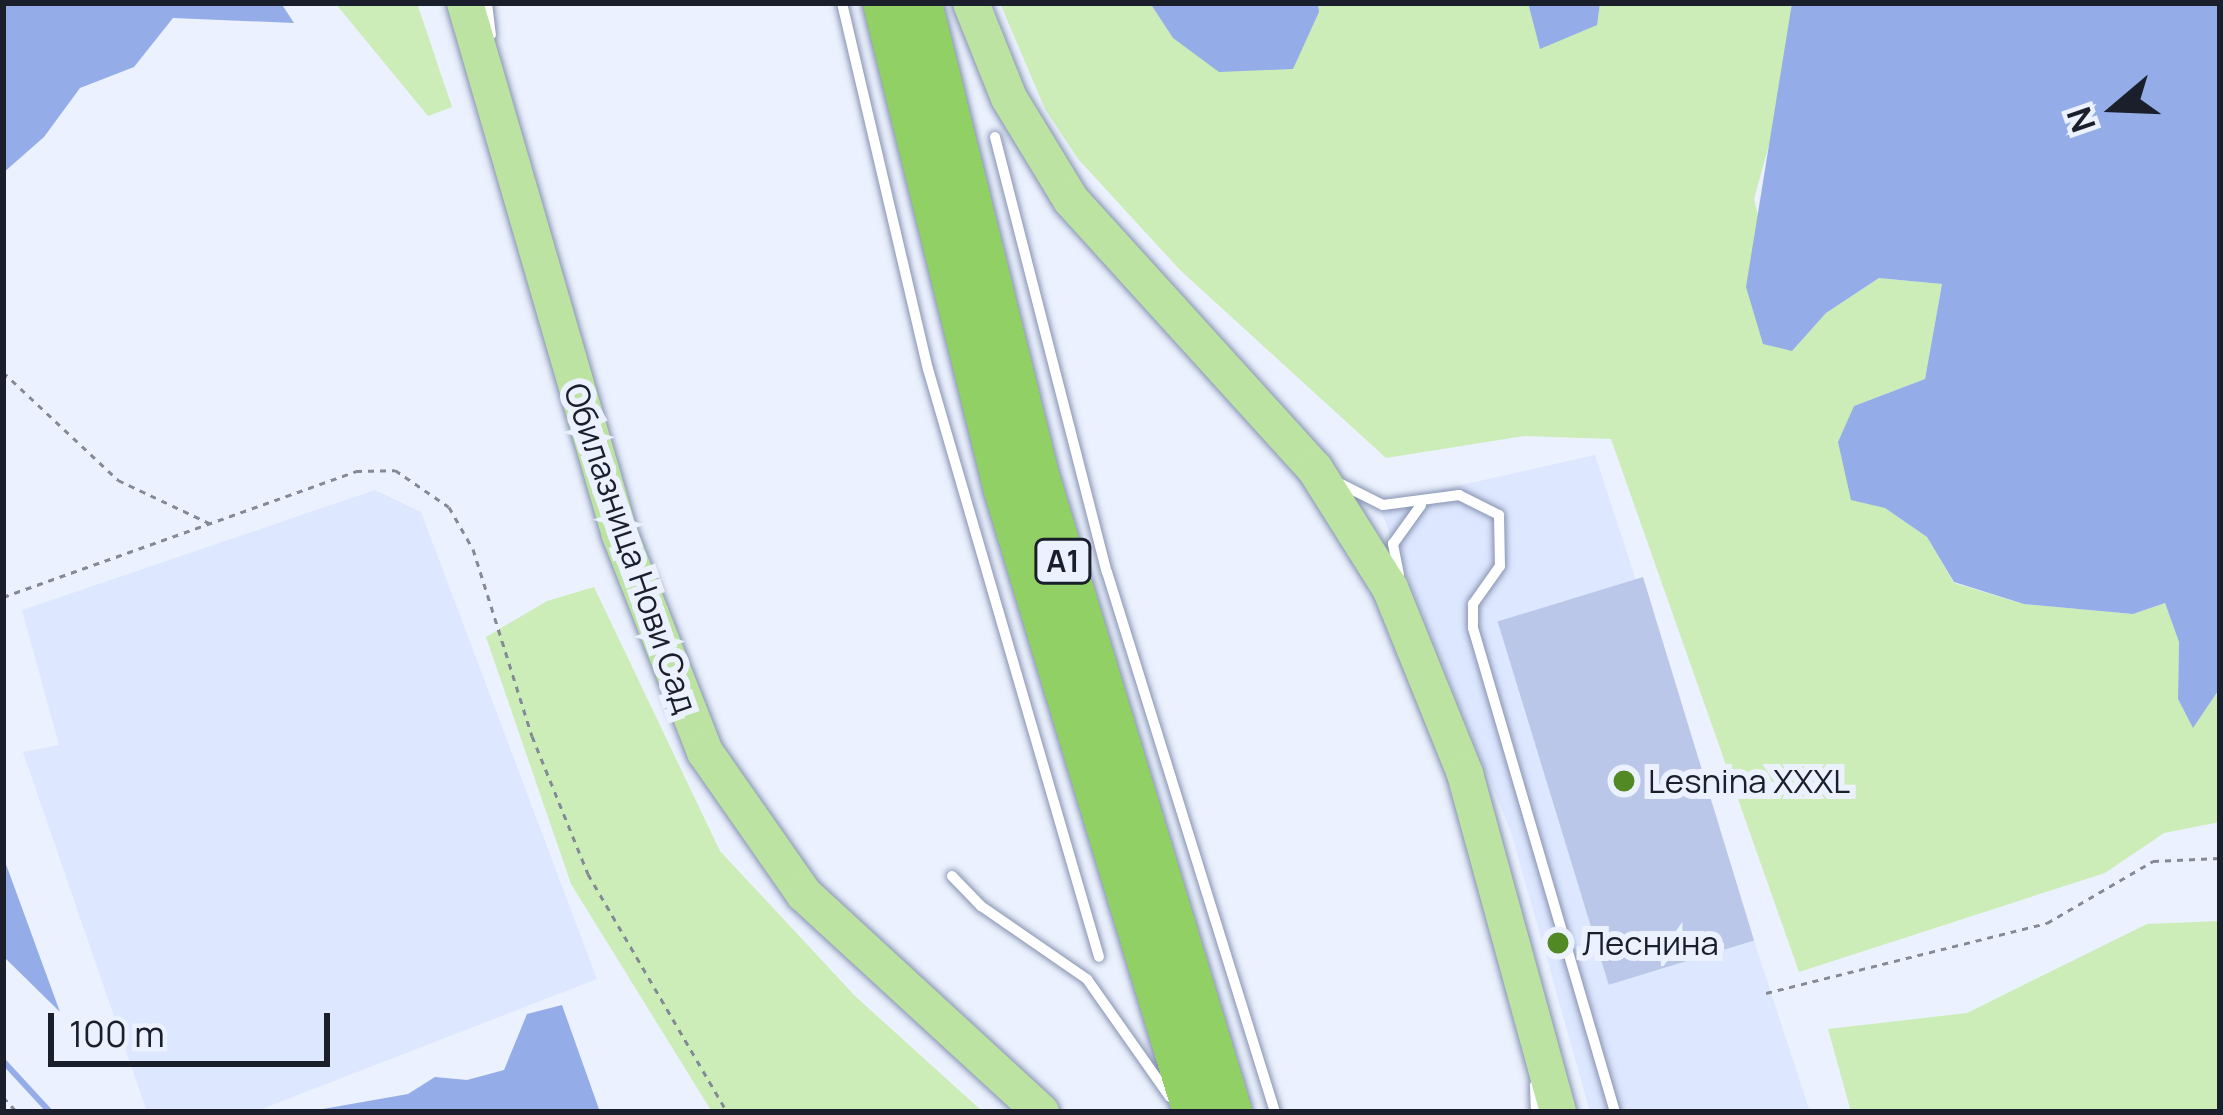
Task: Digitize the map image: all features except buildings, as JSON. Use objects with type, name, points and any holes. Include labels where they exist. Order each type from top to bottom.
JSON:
[{"type":"highway","name":"A1","points":[[884,3],[1005,490],[1194,1112]]},
{"type":"highway","name":"A1","points":[[921,3],[1039,478],[1231,1112]]},
{"type":"main road","name":"Обилазница Нови Сад","points":[[465,3],[508,165],[632,572],[705,752],[752,829],[817,908],[1041,1112]]},
{"type":"main road","points":[[970,3],[1009,98],[1072,200],[1316,470],[1406,623],[1465,774],[1558,1112]]},
{"type":"lane","points":[[487,3],[508,165]]},
{"type":"lane","points":[[842,3],[928,369],[1099,957]]},
{"type":"lane","points":[[995,137],[1100,550],[1275,1112]]},
{"type":"lane","points":[[1316,470],[1371,502],[1420,505],[1471,497],[1492,507],[1503,525],[1500,566],[1473,604],[1473,628],[1615,1112]]},
{"type":"lane","points":[[1406,623],[1393,544],[1420,505]]},
{"type":"lane","points":[[952,875],[981,906],[1087,980],[1178,1112]]},
{"type":"lane","points":[[1505,923],[1536,1112]]},
{"type":"path","points":[[3,372],[118,481],[210,524]]},
{"type":"path","points":[[3,597],[356,472],[395,470],[449,507],[473,549],[532,736],[588,874],[728,1112]]},
{"type":"path","points":[[1766,993],[1796,990],[2047,923],[2129,882],[2153,861],[2220,858]]},
{"type":"path","points":[[3,1097],[17,1112]]},
{"type":"shaded area","points":[[1595,455],[1810,1112],[1590,1112],[1511,832],[1378,504]]},
{"type":"shaded area","points":[[375,490],[421,512],[597,979],[254,1112],[147,1112],[23,752],[59,745],[22,610]]},
{"type":"green space","points":[[335,3],[417,3],[452,107],[428,116]]},
{"type":"green space","points":[[1000,3],[1150,3],[1173,38],[1319,12],[1318,3],[1528,3],[1540,48],[1596,25],[1600,3],[1792,3],[1780,105],[1754,199],[1792,351],[1826,313],[1879,278],[1942,284],[1925,379],[1854,406],[1885,508],[1927,537],[1954,583],[2024,604],[2133,614],[2165,603],[2179,642],[2178,699],[2193,727],[2220,688],[2220,822],[2164,833],[2105,873],[1799,972],[1611,439],[1524,436],[1386,458],[1180,270],[1078,159],[1045,109]]},
{"type":"green space","points":[[594,587],[720,851],[855,996],[983,1112],[712,1112],[571,884],[486,637],[547,601]]},
{"type":"green space","points":[[2220,921],[2220,1112],[1851,1112],[1828,1029],[1967,1013],[2147,924]]},
{"type":"water","points":[[3,3],[281,3],[294,23],[173,18],[134,67],[80,88],[44,137],[3,173]]},
{"type":"water","points":[[1150,3],[1318,3],[1319,12],[1293,69],[1219,72],[1173,38]]},
{"type":"water","points":[[1528,3],[1600,3],[1597,25],[1540,49]]},
{"type":"water","points":[[1792,3],[2220,3],[2220,688],[2193,728],[2178,699],[2179,642],[2165,603],[2133,614],[2024,604],[1954,582],[1927,537],[1885,508],[1851,500],[1838,442],[1854,406],[1925,379],[1942,284],[1879,278],[1826,313],[1792,351],[1763,344],[1746,287]]},
{"type":"water","points":[[3,856],[60,1012],[3,956]]},
{"type":"water","points":[[562,1005],[600,1112],[306,1112],[408,1094],[435,1077],[467,1080],[504,1070],[527,1014]]},
{"type":"waterway","points":[[3,1061],[50,1112]]},
{"type":"place","name":"Lesnina XXXL","points":[[1624,781]]},
{"type":"place","name":"Леснина","points":[[1558,943]]}]
